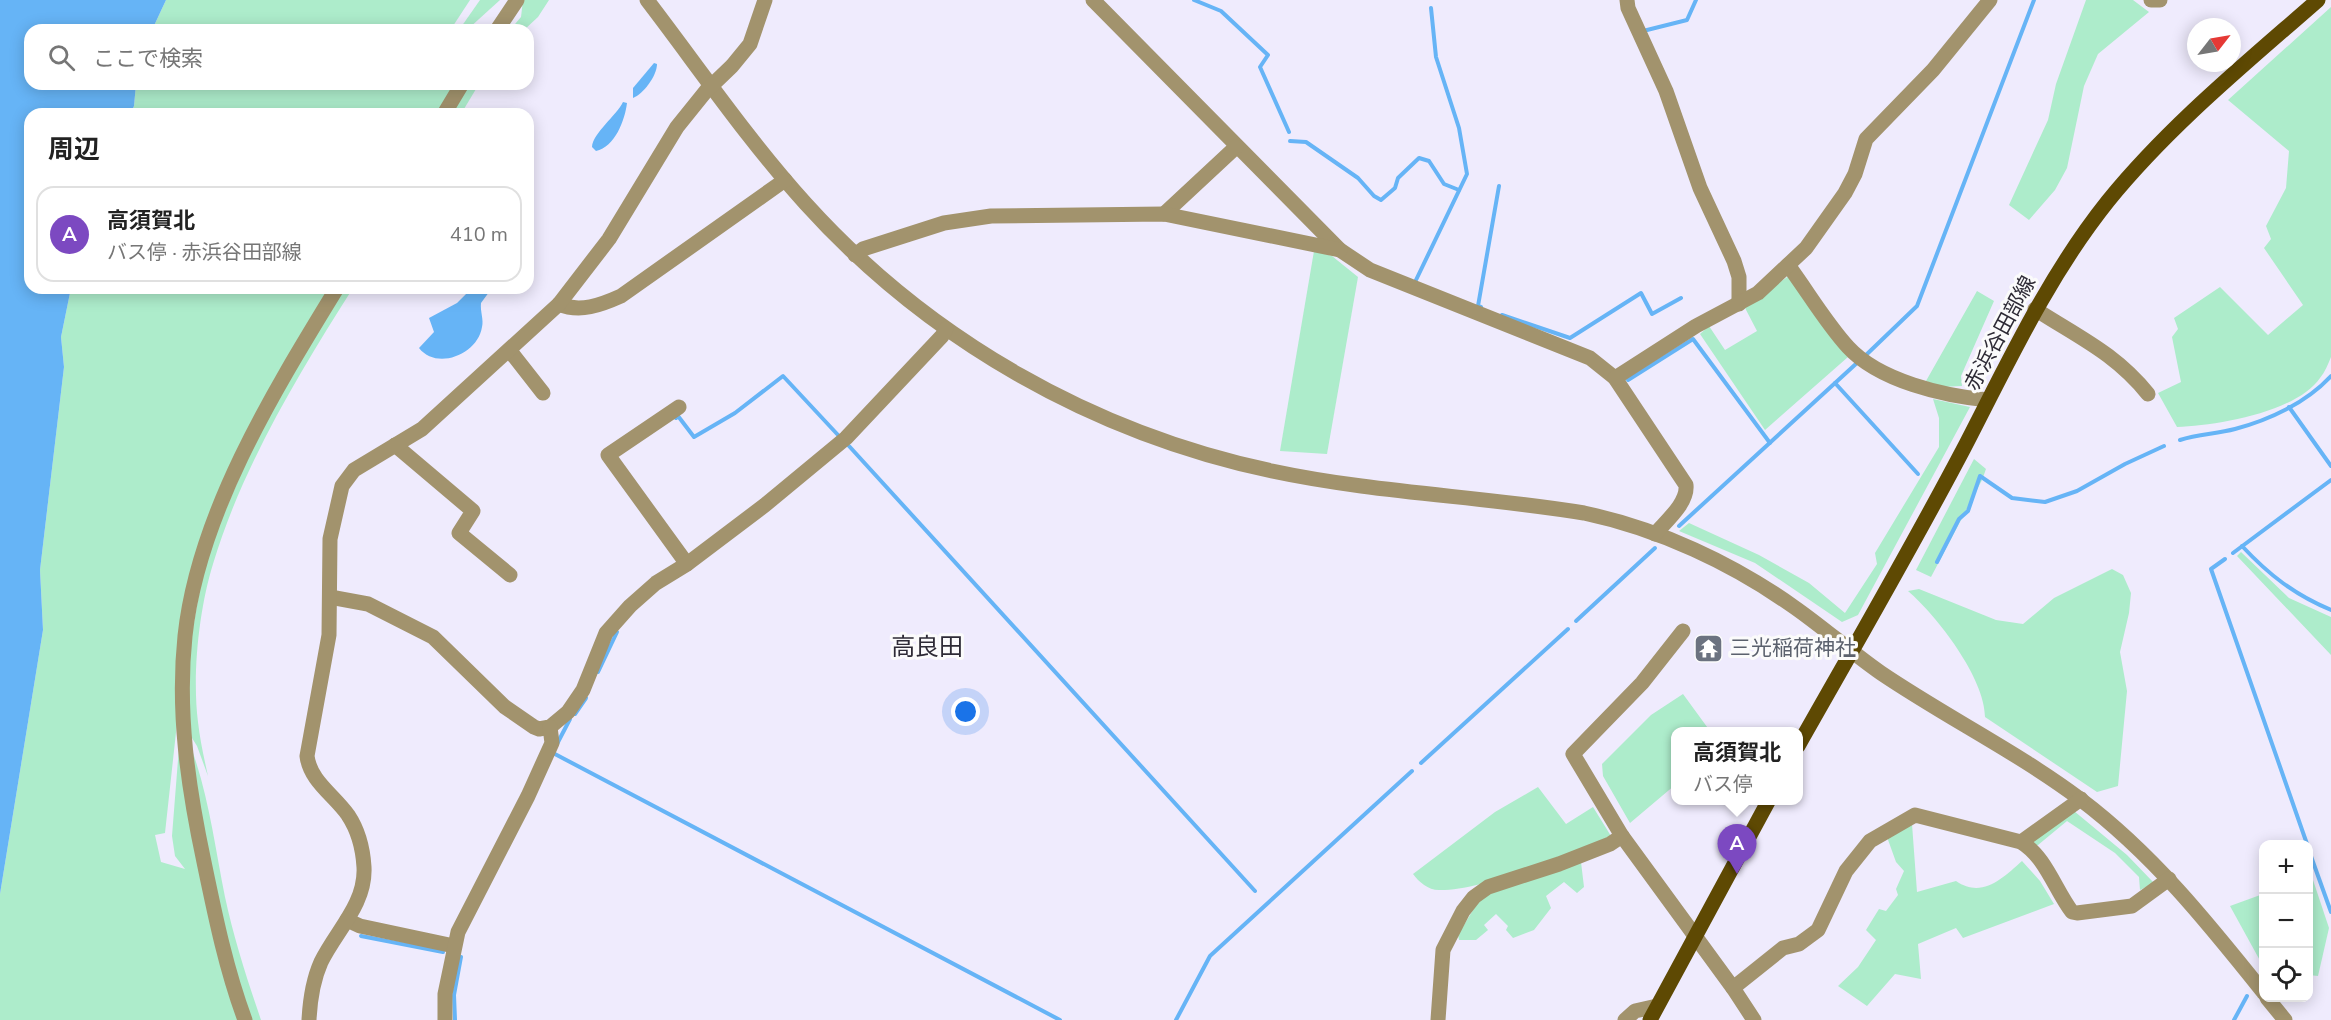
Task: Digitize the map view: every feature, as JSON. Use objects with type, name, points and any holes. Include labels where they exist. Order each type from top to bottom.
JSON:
[{"type":"main road","name":"赤浜谷田部線","points":[[1803,737],[1853,652],[2035,309],[2088,228],[2145,158],[2181,121],[2318,0]]},
{"type":"main road","points":[[1653,1013],[1766,805]]},
{"type":"street","points":[[501,24],[518,0]]},
{"type":"street","points":[[647,0],[785,180],[855,255],[946,328],[1045,391],[1139,433],[1231,462],[1308,478],[1584,513],[1622,522],[1655,534],[1744,575],[1793,606],[1908,691],[2033,766],[2080,799],[2135,844],[2169,879],[2259,987]]},
{"type":"street","points":[[309,1020],[313,983],[321,962],[347,920],[362,887],[364,871],[360,846],[349,817],[312,772],[307,756],[329,635],[330,540],[342,486],[354,470],[422,429],[510,351],[558,304],[609,239],[677,127],[750,44],[765,0]]},
{"type":"street","points":[[1093,0],[1340,250],[1370,270],[1590,358],[1615,378],[1686,485],[1687,492],[1677,508],[1655,534]]},
{"type":"street","points":[[1627,0],[1628,8],[1666,91],[1700,188],[1734,261],[1739,277],[1739,304]]},
{"type":"street","points":[[1615,378],[1696,326],[1758,293],[1806,248],[1845,193],[1855,174],[1866,139],[1933,70],[1990,0]]},
{"type":"street","points":[[2151,0],[2160,0]]},
{"type":"street","points":[[448,108],[458,90]]},
{"type":"street","points":[[1164,214],[1236,147]]},
{"type":"street","points":[[558,304],[579,309],[601,305],[621,296],[785,180]]},
{"type":"street","points":[[855,255],[944,223],[991,216],[1164,214],[1340,250]]},
{"type":"street","points":[[1788,265],[1848,347],[1864,362],[1948,396],[1988,400]]},
{"type":"street","points":[[245,1020],[228,970],[188,776],[183,727],[182,676],[185,634],[191,596],[203,552],[223,502],[269,405],[334,294]]},
{"type":"street","points":[[2035,309],[2089,340],[2116,360],[2148,394]]},
{"type":"street","points":[[330,597],[368,603],[433,637],[505,707],[539,729],[550,727],[575,703],[612,624],[656,583],[687,564],[846,438],[942,336],[946,328]]},
{"type":"street","points":[[510,351],[543,393]]},
{"type":"street","points":[[679,407],[608,455],[687,564]]},
{"type":"street","points":[[395,445],[472,511],[459,533],[510,575]]},
{"type":"street","points":[[1683,631],[1642,683],[1573,754],[1622,836],[1734,988],[1754,1020]]},
{"type":"street","points":[[445,1020],[445,994],[454,946],[467,909],[504,846],[528,796],[552,743],[550,727]]},
{"type":"street","points":[[2021,842],[2080,799]]},
{"type":"street","points":[[1734,988],[1783,948],[1799,944],[1818,930],[1846,870],[1870,841],[1915,815],[2021,842],[2029,847],[2041,863],[2072,912],[2132,906],[2169,879]]},
{"type":"street","points":[[1438,1020],[1443,950],[1463,911],[1474,897],[1488,887],[1559,864],[1610,844],[1622,836]]},
{"type":"street","points":[[347,920],[360,926],[454,946]]},
{"type":"street","points":[[2270,1002],[2285,1020]]},
{"type":"street","points":[[1625,1020],[1635,1011],[1653,1013]]},
{"type":"green space","points":[[166,0],[470,0],[454,24],[155,24]]},
{"type":"green space","points":[[480,0],[500,0],[474,24],[463,24]]},
{"type":"green space","points":[[523,0],[549,0],[530,24],[515,24],[521,17]]},
{"type":"green space","points":[[2086,0],[2133,0],[2149,12],[2098,54],[2084,86],[2067,168],[2055,190],[2029,220],[2009,205],[2048,120],[2056,84]]},
{"type":"green space","points":[[2331,7],[2331,357],[2320,378],[2309,390],[2293,400],[2255,415],[2213,424],[2177,427],[2158,393],[2181,382],[2172,337],[2178,329],[2174,318],[2220,287],[2268,335],[2303,305],[2264,248],[2271,239],[2266,226],[2286,188],[2289,151],[2228,100]]},
{"type":"green space","points":[[135,90],[454,90],[444,108],[133,108]]},
{"type":"green space","points":[[465,90],[475,90],[465,108],[454,108]]},
{"type":"green space","points":[[1314,251],[1332,256],[1358,277],[1327,454],[1280,451]]},
{"type":"green space","points":[[1789,276],[1848,357],[1765,430],[1700,334],[1709,326],[1725,350],[1757,331],[1744,306]]},
{"type":"green space","points":[[1977,291],[1994,301],[1961,376],[1962,386],[1941,387],[1926,381]]},
{"type":"green space","points":[[70,294],[330,294],[194,568],[165,833],[155,835],[161,862],[185,869],[175,856],[172,836],[179,747],[239,1020],[0,1020],[0,894],[43,630],[40,570],[64,367],[61,337]]},
{"type":"green space","points":[[339,294],[349,294],[312,353],[256,456],[225,528],[213,564],[204,601],[196,663],[196,704],[208,776],[197,746],[187,730],[189,650],[206,556],[258,434]]},
{"type":"green space","points":[[1933,399],[1970,407],[1858,615],[1842,622],[1755,563],[1679,531],[1689,523],[1759,555],[1809,583],[1845,613],[1877,564],[1875,553],[1939,447],[1939,418]]},
{"type":"green space","points":[[1974,459],[1986,469],[1982,480],[1931,577],[1916,570]]},
{"type":"green space","points":[[2241,552],[2289,598],[2331,617],[2331,655],[2237,556]]},
{"type":"green space","points":[[2112,569],[2123,575],[2131,593],[2120,652],[2127,691],[2118,786],[2097,792],[1985,717],[1983,701],[1977,684],[1957,649],[1932,616],[1908,591],[1919,589],[1996,620],[2023,624],[2054,598]]},
{"type":"green space","points":[[1683,694],[1707,727],[1671,727],[1671,788],[1630,823],[1603,776],[1602,764],[1651,715]]},
{"type":"green space","points":[[192,750],[207,804],[232,928],[261,1020],[251,1020],[221,921],[200,818]]},
{"type":"green space","points":[[1538,787],[1566,824],[1593,807],[1611,836],[1526,870],[1457,889],[1431,889],[1413,874],[1495,812]]},
{"type":"green space","points":[[2074,811],[2127,855],[2154,883],[2140,890],[2139,877],[2115,853],[2067,821],[2038,845],[2033,845],[2032,838]]},
{"type":"green space","points":[[1912,824],[1917,892],[1956,881],[1975,888],[1983,887],[2000,880],[2022,861],[2040,881],[2054,904],[1963,938],[1956,928],[1918,944],[1921,979],[1895,974],[1867,1006],[1838,986],[1858,967],[1876,940],[1866,930],[1879,909],[1886,911],[1898,895],[1896,889],[1904,871],[1896,862],[1887,837]]},
{"type":"green space","points":[[1581,862],[1584,887],[1577,893],[1564,882],[1546,896],[1551,908],[1534,930],[1513,938],[1506,930],[1508,926],[1496,914],[1484,925],[1488,930],[1476,940],[1459,940],[1458,935],[1476,905],[1487,894]]},
{"type":"green space","points":[[2313,880],[2329,928],[2318,976],[2313,975]]},
{"type":"green space","points":[[2259,896],[2259,959],[2230,906]]},
{"type":"water","points":[[0,0],[166,0],[155,24],[24,24],[24,90],[135,90],[133,108],[24,108],[24,294],[70,294],[61,337],[64,367],[40,570],[43,630],[0,894]]},
{"type":"water","points":[[654,63],[657,64],[656,69],[649,84],[633,98],[633,88]]},
{"type":"water","points":[[623,102],[627,103],[626,110],[618,132],[609,144],[596,151],[592,147],[596,136]]},
{"type":"water","points":[[466,294],[488,294],[481,303],[482,324],[479,337],[465,352],[456,356],[446,359],[427,355],[419,348],[434,332],[429,318],[457,303]]},
{"type":"waterway","points":[[1194,0],[1221,11],[1268,55],[1260,67],[1289,132]]},
{"type":"waterway","points":[[1643,31],[1687,20],[1696,0]]},
{"type":"waterway","points":[[1866,355],[1917,306],[2034,0]]},
{"type":"waterway","points":[[1416,280],[1467,174],[1459,128],[1436,57],[1431,8]]},
{"type":"waterway","points":[[1290,141],[1306,142],[1358,178],[1374,196],[1381,200],[1395,188],[1398,178],[1419,158],[1429,161],[1444,184],[1459,190]]},
{"type":"waterway","points":[[1481,307],[1478,306],[1499,186]]},
{"type":"waterway","points":[[1502,315],[1570,338],[1641,293],[1652,314],[1681,298]]},
{"type":"waterway","points":[[1628,380],[1693,339],[1770,443]]},
{"type":"waterway","points":[[1679,526],[1858,362]]},
{"type":"waterway","points":[[676,418],[678,416],[694,437],[735,413],[783,376],[838,435]]},
{"type":"waterway","points":[[2180,440],[2235,429],[2261,421],[2299,402],[2331,376]]},
{"type":"waterway","points":[[1835,383],[1918,474]]},
{"type":"waterway","points":[[2289,407],[2331,466]]},
{"type":"waterway","points":[[849,446],[1255,891]]},
{"type":"waterway","points":[[1937,562],[1959,519],[1968,511],[1980,476],[2012,498],[2045,502],[2077,491],[2125,464],[2164,446]]},
{"type":"waterway","points":[[2233,553],[2331,480]]},
{"type":"waterway","points":[[2242,546],[2283,583],[2331,610]]},
{"type":"waterway","points":[[1576,621],[1655,548]]},
{"type":"waterway","points":[[2225,559],[2211,569],[2306,840]]},
{"type":"waterway","points":[[1421,763],[1568,629]]},
{"type":"waterway","points":[[598,672],[617,632]]},
{"type":"waterway","points":[[575,714],[586,698]]},
{"type":"waterway","points":[[557,744],[570,719]]},
{"type":"waterway","points":[[554,751],[553,753],[1060,1020]]},
{"type":"waterway","points":[[1176,1020],[1210,956],[1412,771]]},
{"type":"waterway","points":[[2313,862],[2331,912]]},
{"type":"waterway","points":[[361,936],[443,952]]},
{"type":"waterway","points":[[455,1020],[454,995],[461,957]]},
{"type":"waterway","points":[[2234,1020],[2247,996]]},
{"type":"place","name":"三光稲荷神社","points":[[1709,648]]},
{"type":"place","name":"高須賀北","points":[[1737,874]]},
{"type":"district","name":"高良田","points":[[927,647]]}]
